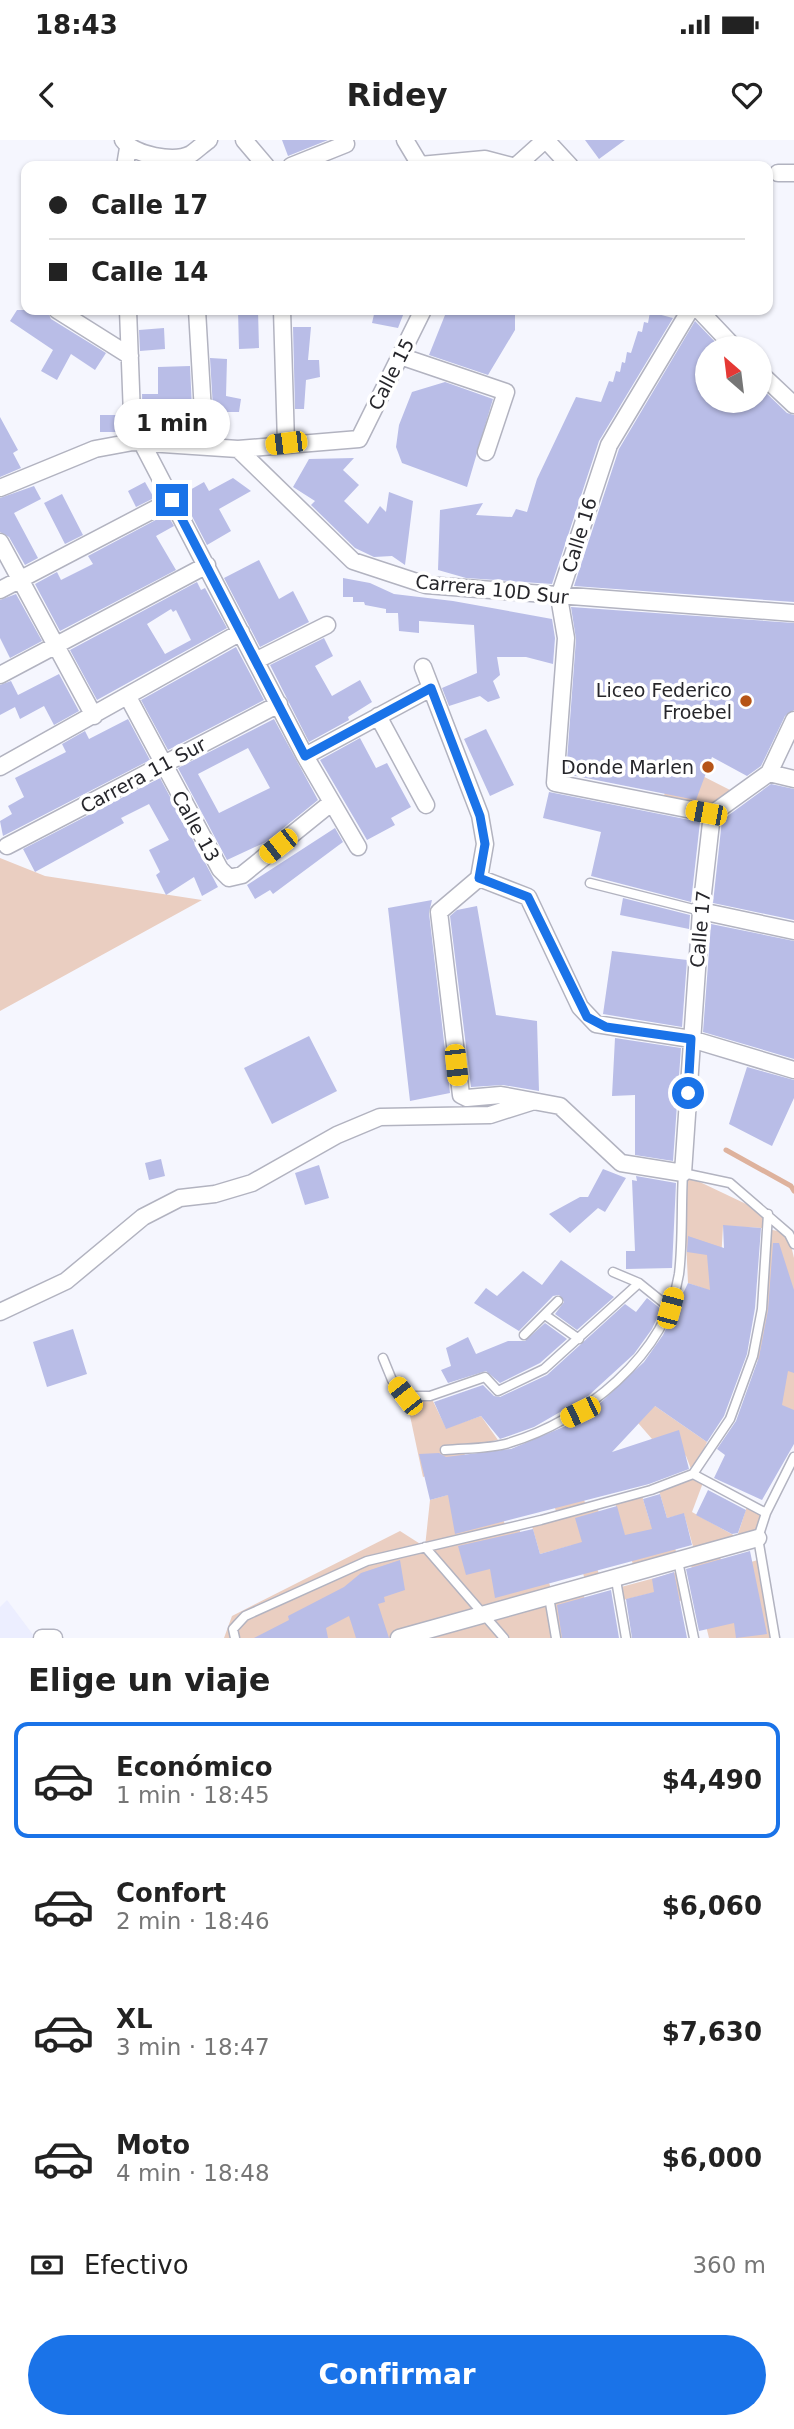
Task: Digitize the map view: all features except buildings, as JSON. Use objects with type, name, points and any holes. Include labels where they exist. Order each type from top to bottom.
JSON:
[{"type":"street","points":[[126,144],[153,157],[189,161],[209,140]]},
{"type":"street","points":[[244,140],[262,161]]},
{"type":"street","points":[[405,140],[418,161]]},
{"type":"street","points":[[520,161],[546,140],[565,161]]},
{"type":"street","points":[[302,161],[345,142]]},
{"type":"street","points":[[464,161],[493,161]]},
{"type":"street","points":[[65,315],[130,356]]},
{"type":"street","points":[[128,315],[138,443],[172,500],[305,756],[358,848]]},
{"type":"street","points":[[197,315],[205,446]]},
{"type":"street","points":[[0,488],[95,449],[138,443],[237,449],[286,443],[282,315]]},
{"type":"street","name":"Calle 15","points":[[286,443],[359,439],[420,315]]},
{"type":"street","name":"Calle 16","points":[[687,315],[608,445],[559,597],[566,638],[555,783],[712,814]]},
{"type":"street","points":[[704,315],[724,336]]},
{"type":"street","points":[[400,356],[506,392],[486,452]]},
{"type":"street","points":[[772,383],[791,398]]},
{"type":"street","name":"Carrera 10D Sur","points":[[237,449],[353,561],[426,585],[794,613]]},
{"type":"street","points":[[0,590],[172,500]]},
{"type":"street","points":[[0,542],[94,716]]},
{"type":"street","points":[[0,675],[207,565]]},
{"type":"street","points":[[257,660],[327,625]]},
{"type":"street","points":[[0,767],[241,632]]},
{"type":"street","points":[[422,667],[480,816],[485,844],[479,878],[439,912],[461,1095],[467,1098],[501,1096],[560,1105],[621,1163],[683,1173]]},
{"type":"street","points":[[305,756],[431,688]]},
{"type":"street","name":"Calle 13","points":[[128,697],[220,869],[229,878],[242,875],[331,803]]},
{"type":"street","name":"Carrera 11 Sur","points":[[6,846],[279,704]]},
{"type":"street","points":[[378,716],[426,805]]},
{"type":"street","points":[[712,814],[769,773],[794,720]]},
{"type":"street","points":[[769,773],[794,779]]},
{"type":"street","name":"Calle 17","points":[[683,1173],[701,911],[712,814]]},
{"type":"street","points":[[479,878],[528,897],[587,1017],[606,1027],[691,1039],[794,1070]]},
{"type":"street","points":[[701,911],[794,931]]},
{"type":"street","points":[[0,1312],[66,1281],[144,1217],[180,1198],[215,1195],[252,1183],[337,1135],[380,1117],[490,1115],[534,1101]]},
{"type":"street","points":[[399,1638],[419,1635],[482,1613],[616,1580],[758,1538]]},
{"type":"street","points":[[42,1638],[54,1638]]},
{"type":"lane","points":[[590,883],[701,911]]},
{"type":"lane","points":[[445,1450],[506,1444],[580,1412],[621,1376],[659,1328],[670,1308],[678,1274],[683,1173],[730,1182],[789,1234],[794,1244]]},
{"type":"lane","points":[[235,1638],[233,1629],[245,1616],[367,1561],[605,1503],[693,1474],[730,1419],[753,1356],[762,1308],[768,1214]]},
{"type":"lane","points":[[614,1272],[639,1283],[670,1308]]},
{"type":"lane","points":[[383,1358],[392,1380],[405,1396],[430,1396],[485,1377],[498,1391],[544,1369],[639,1283]]},
{"type":"lane","points":[[524,1335],[558,1301]]},
{"type":"lane","points":[[545,1315],[579,1339]]},
{"type":"lane","points":[[775,1638],[758,1538],[766,1513],[794,1457]]},
{"type":"lane","points":[[693,1474],[766,1513]]},
{"type":"lane","points":[[425,1548],[504,1638]]},
{"type":"lane","points":[[678,1561],[694,1638]]},
{"type":"lane","points":[[616,1580],[626,1638]]},
{"type":"lane","points":[[549,1597],[556,1638]]},
{"type":"shaded area","points":[[667,758],[734,792],[710,808],[664,800]]},
{"type":"shaded area","points":[[0,858],[45,876],[202,900],[0,1011]]},
{"type":"shaded area","points":[[683,1174],[767,1214],[762,1228],[723,1226],[719,1294],[688,1283]]},
{"type":"shaded area","points":[[762,1228],[788,1233],[794,1258],[794,1440],[757,1382]]},
{"type":"shaded area","points":[[613,1394],[655,1406],[707,1442],[693,1474],[686,1456],[659,1438],[652,1439]]},
{"type":"shaded area","points":[[406,1397],[431,1397],[446,1428],[481,1416],[498,1440],[449,1449],[464,1452],[467,1463],[423,1477]]},
{"type":"shaded area","points":[[573,1461],[585,1503],[596,1501],[605,1537],[589,1541],[600,1578],[586,1582],[573,1545],[540,1554],[530,1519],[556,1511],[541,1469]]},
{"type":"shaded area","points":[[693,1474],[704,1480],[692,1512],[737,1537],[748,1503],[766,1513],[758,1538],[694,1550],[684,1514],[667,1518],[657,1484]]},
{"type":"shaded area","points":[[492,1482],[505,1525],[517,1522],[528,1557],[540,1554],[552,1592],[582,1588],[594,1638],[224,1638],[232,1616],[400,1531],[425,1547],[430,1500]]},
{"type":"shaded area","points":[[640,1489],[650,1522],[667,1518],[677,1555],[634,1568],[613,1496]]},
{"type":"shaded area","points":[[720,1557],[724,1570],[761,1559],[775,1638],[709,1638],[691,1565]]},
{"type":"shaded area","points":[[677,1572],[683,1600],[656,1607],[652,1593],[623,1600],[621,1587]]},
{"type":"shaded area","points":[[7,1600],[34,1636],[32,1638],[0,1638],[0,1607]]},
{"type":"waterway","points":[[726,1150],[791,1186],[794,1191]]},
{"type":"place","name":"Liceo Federico Froebel","points":[[746,701]]},
{"type":"place","name":"Donde Marlen","points":[[708,767]]},
{"type":"route","points":[[172,500],[305,756],[431,688],[480,816],[485,844],[479,878],[528,897],[580,1007],[596,1024],[691,1039],[688,1093]]}]
